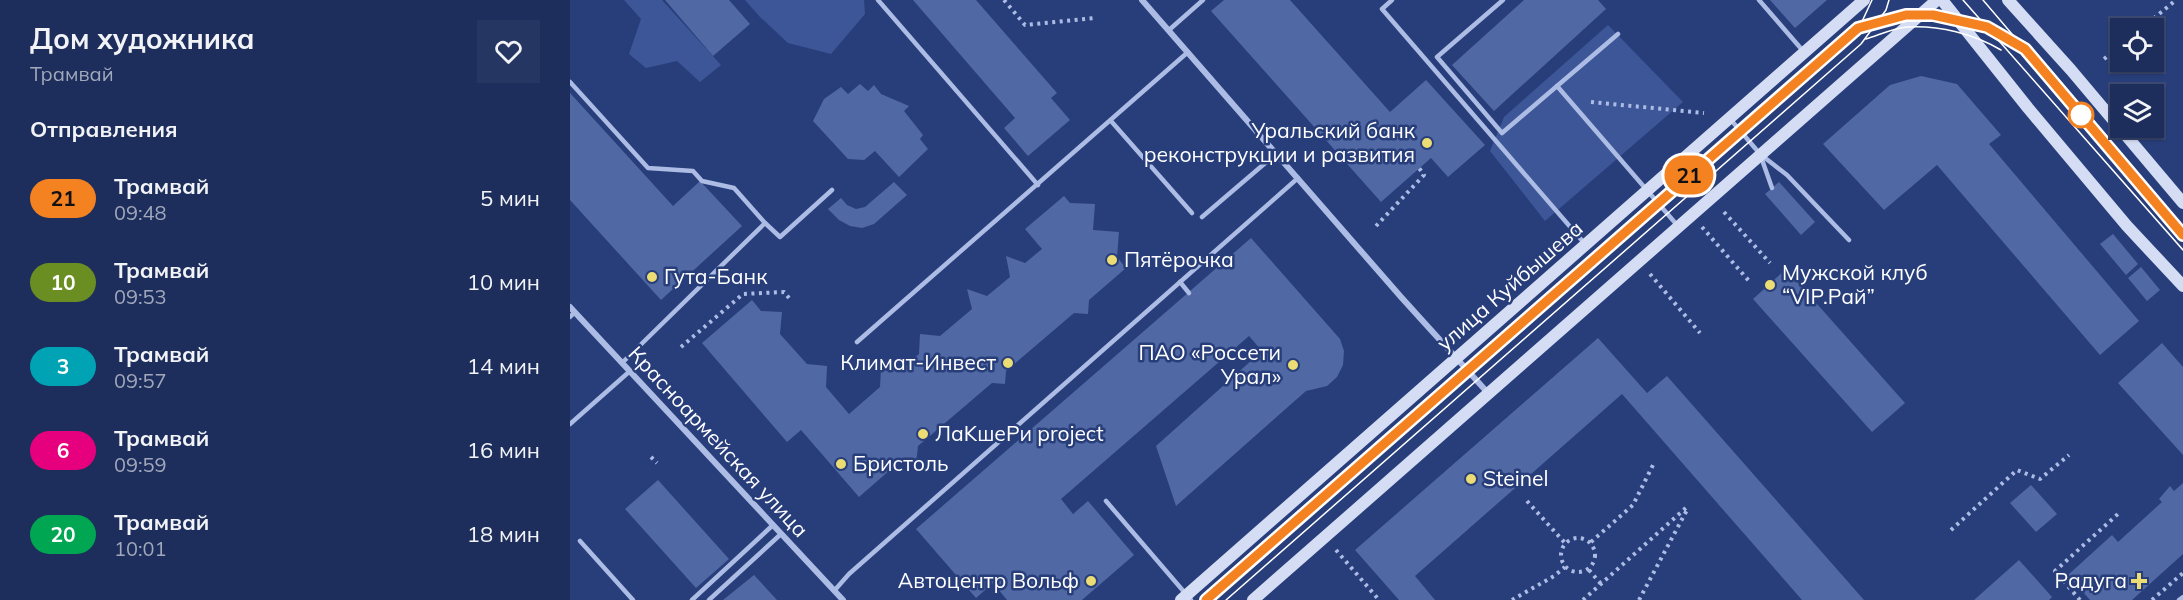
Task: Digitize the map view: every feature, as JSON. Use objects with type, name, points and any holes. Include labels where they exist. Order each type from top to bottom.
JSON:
[{"type":"main road","name":"улица Куйбышева","points":[[1186,598],[1864,0]]},
{"type":"main road","points":[[1253,600],[1936,0]]},
{"type":"main road","points":[[1942,0],[2028,108],[2127,226],[2183,286]]},
{"type":"main road","points":[[2008,0],[2071,70],[2183,203]]},
{"type":"street","points":[[1142,0],[1401,297],[1488,393]]},
{"type":"street","name":"Красноармейская улица","points":[[572,312],[630,371],[843,600]]},
{"type":"lane","points":[[878,0],[1038,184]]},
{"type":"lane","points":[[1169,30],[1203,0]]},
{"type":"lane","points":[[1392,0],[1382,9],[1586,245]]},
{"type":"lane","points":[[1503,0],[1437,57],[1503,133],[1618,34]]},
{"type":"lane","points":[[1759,0],[1805,53]]},
{"type":"lane","points":[[857,342],[1188,52]]},
{"type":"lane","points":[[570,82],[648,168],[693,171],[702,181],[734,188],[780,237],[832,190]]},
{"type":"lane","points":[[1557,86],[1678,226]]},
{"type":"lane","points":[[1730,118],[1760,154],[1787,175],[1849,240]]},
{"type":"lane","points":[[1111,121],[1192,213]]},
{"type":"lane","points":[[1202,217],[1277,153]]},
{"type":"lane","points":[[1760,154],[1772,188]]},
{"type":"lane","points":[[834,591],[849,574],[1298,178]]},
{"type":"lane","points":[[622,363],[765,223]]},
{"type":"lane","points":[[1180,282],[1189,293]]},
{"type":"lane","points":[[570,424],[630,371]]},
{"type":"lane","points":[[1106,501],[1186,598]]},
{"type":"lane","points":[[692,600],[773,525]]},
{"type":"lane","points":[[710,600],[782,534]]},
{"type":"lane","points":[[580,541],[633,600]]},
{"type":"lane","points":[[2179,600],[2183,597]]},
{"type":"path","points":[[1004,0],[1025,25],[1095,18]]},
{"type":"path","points":[[2154,18],[2176,0]]},
{"type":"path","points":[[2104,59],[2110,54]]},
{"type":"path","points":[[1569,100],[1704,113]]},
{"type":"path","points":[[1376,226],[1424,175],[1419,168]]},
{"type":"path","points":[[1722,209],[1770,262]]},
{"type":"path","points":[[1702,227],[1749,281]]},
{"type":"path","points":[[1649,273],[1700,333]]},
{"type":"path","points":[[681,347],[743,294],[784,292],[789,298]]},
{"type":"path","points":[[1951,530],[2017,470],[2040,479],[2069,455]]},
{"type":"path","points":[[651,457],[657,463]]},
{"type":"path","points":[[1591,542],[1633,505],[1653,465]]},
{"type":"path","points":[[1527,501],[1565,543]]},
{"type":"path","points":[[1583,600],[1689,505],[1639,600]]},
{"type":"path","points":[[2080,600],[2055,571],[2119,513]]},
{"type":"path","points":[[1578,537],[1591,542],[1596,553],[1589,570],[1575,572],[1565,567],[1561,556],[1565,543],[1578,537]]},
{"type":"path","points":[[1334,547],[1378,600]]},
{"type":"path","points":[[1512,600],[1554,576],[1565,567]]},
{"type":"path","points":[[1589,570],[1600,584]]},
{"type":"path","points":[[2152,600],[2183,573]]},
{"type":"shaded area","points":[[624,0],[662,0],[721,65],[700,82],[677,61],[646,68],[629,54],[641,19]]},
{"type":"shaded area","points":[[745,0],[864,0],[865,14],[831,54],[788,43]]},
{"type":"shaded area","points":[[1608,25],[1683,102],[1545,221],[1490,151],[1504,117]]},
{"type":"building","points":[[665,0],[729,0],[750,24],[713,56]]},
{"type":"building","points":[[913,0],[976,0],[1057,93],[1051,98],[1070,120],[1028,156],[1004,128],[1015,118]]},
{"type":"building","points":[[1224,0],[1290,0],[1390,112],[1426,80],[1485,145],[1448,177],[1431,158],[1381,202],[1211,11]]},
{"type":"building","points":[[1524,0],[1598,0],[1606,9],[1494,111],[1452,65]]},
{"type":"building","points":[[1770,0],[1827,0],[1795,28]]},
{"type":"building","points":[[1921,76],[1957,84],[2001,135],[1989,144],[2139,321],[2100,355],[1937,165],[1884,210],[1823,144],[1890,85]]},
{"type":"building","points":[[860,84],[868,91],[874,85],[881,94],[909,106],[904,111],[923,135],[920,139],[928,149],[899,177],[875,151],[864,160],[848,159],[813,121],[824,99],[841,87],[848,94]]},
{"type":"building","points":[[570,93],[673,206],[700,181],[742,226],[661,300],[570,200]]},
{"type":"building","points":[[894,182],[907,195],[874,224],[862,228],[850,226],[839,220],[828,209],[841,198],[847,205],[856,209],[865,207]]},
{"type":"building","points":[[1779,182],[1815,222],[1801,235],[1765,194]]},
{"type":"building","points":[[1064,196],[1070,203],[1095,204],[1093,230],[1119,232],[1117,257],[1126,268],[1089,300],[1088,314],[1074,313],[1006,371],[1005,384],[992,383],[918,446],[916,464],[898,463],[859,497],[801,430],[787,442],[702,343],[752,300],[761,311],[782,312],[780,334],[807,364],[827,366],[826,387],[849,414],[880,387],[881,368],[901,370],[919,354],[920,334],[940,336],[972,309],[967,289],[987,296],[1010,277],[1006,256],[1025,263],[1042,249],[1025,229]]},
{"type":"building","points":[[2113,234],[2138,264],[2126,275],[2100,244]]},
{"type":"building","points":[[1251,238],[1340,339],[1344,351],[1343,365],[1337,377],[1327,386],[1306,391],[1176,506],[1156,446],[1262,351],[1249,336],[1061,499],[1073,514],[1088,501],[1134,555],[1082,600],[1007,600],[993,583],[976,598],[916,529]]},
{"type":"building","points":[[2141,267],[2160,290],[2147,301],[2128,278]]},
{"type":"building","points":[[1786,269],[1905,403],[1872,432],[1753,299]]},
{"type":"building","points":[[1598,338],[1647,393],[1667,376],[1864,600],[1802,600],[1622,394],[1415,576],[1435,600],[1399,600],[1355,550]]},
{"type":"building","points":[[2162,343],[2183,367],[2183,455],[2118,383]]},
{"type":"building","points":[[658,480],[729,559],[696,588],[625,509]]},
{"type":"building","points":[[2183,483],[2183,554],[2132,600],[2090,600],[2068,575],[2112,535],[2118,542],[2162,502],[2159,499],[2170,486],[2174,491]]},
{"type":"building","points":[[2031,485],[2057,514],[2036,532],[2010,503]]},
{"type":"building","points":[[2019,560],[2052,597],[2049,600],[1974,600]]},
{"type":"building","points":[[754,575],[777,600],[723,600]]},
{"type":"tram line","points":[[1206,600],[1859,28],[1872,0]]},
{"type":"tram line","points":[[1226,600],[1861,44],[1886,10],[1889,0]]},
{"type":"tram line","points":[[1963,0],[2183,250]]},
{"type":"tram line","points":[[1983,0],[2183,235]]},
{"type":"tram line","points":[[1874,24],[1906,15],[1926,14],[1985,27]]},
{"type":"tram line","name":"21","points":[[1206,600],[1858,28],[1906,15],[1933,15],[1987,27],[2025,49],[2183,235]]},
{"type":"tram line","points":[[1866,39],[1902,28],[1944,29],[1968,35],[2001,50]]},
{"type":"place","name":"Уральский банк реконструкции и развития","points":[[1427,143]]},
{"type":"place","name":"Пятёрочка","points":[[1112,260]]},
{"type":"place","name":"Гута-Банк","points":[[652,277]]},
{"type":"place","name":"Мужской клуб “VIP.Рай”","points":[[1770,285]]},
{"type":"place","name":"Климат-Инвест","points":[[1008,363]]},
{"type":"place","name":"ПАО «Россети Урал»","points":[[1293,365]]},
{"type":"place","name":"ЛаKшеРи project","points":[[923,434]]},
{"type":"place","name":"Бристоль","points":[[841,464]]},
{"type":"place","name":"Steinel","points":[[1471,479]]},
{"type":"place","name":"Автоцентр Вольф","points":[[1091,581]]},
{"type":"place","name":"Радуга","points":[[2139,581]]}]
